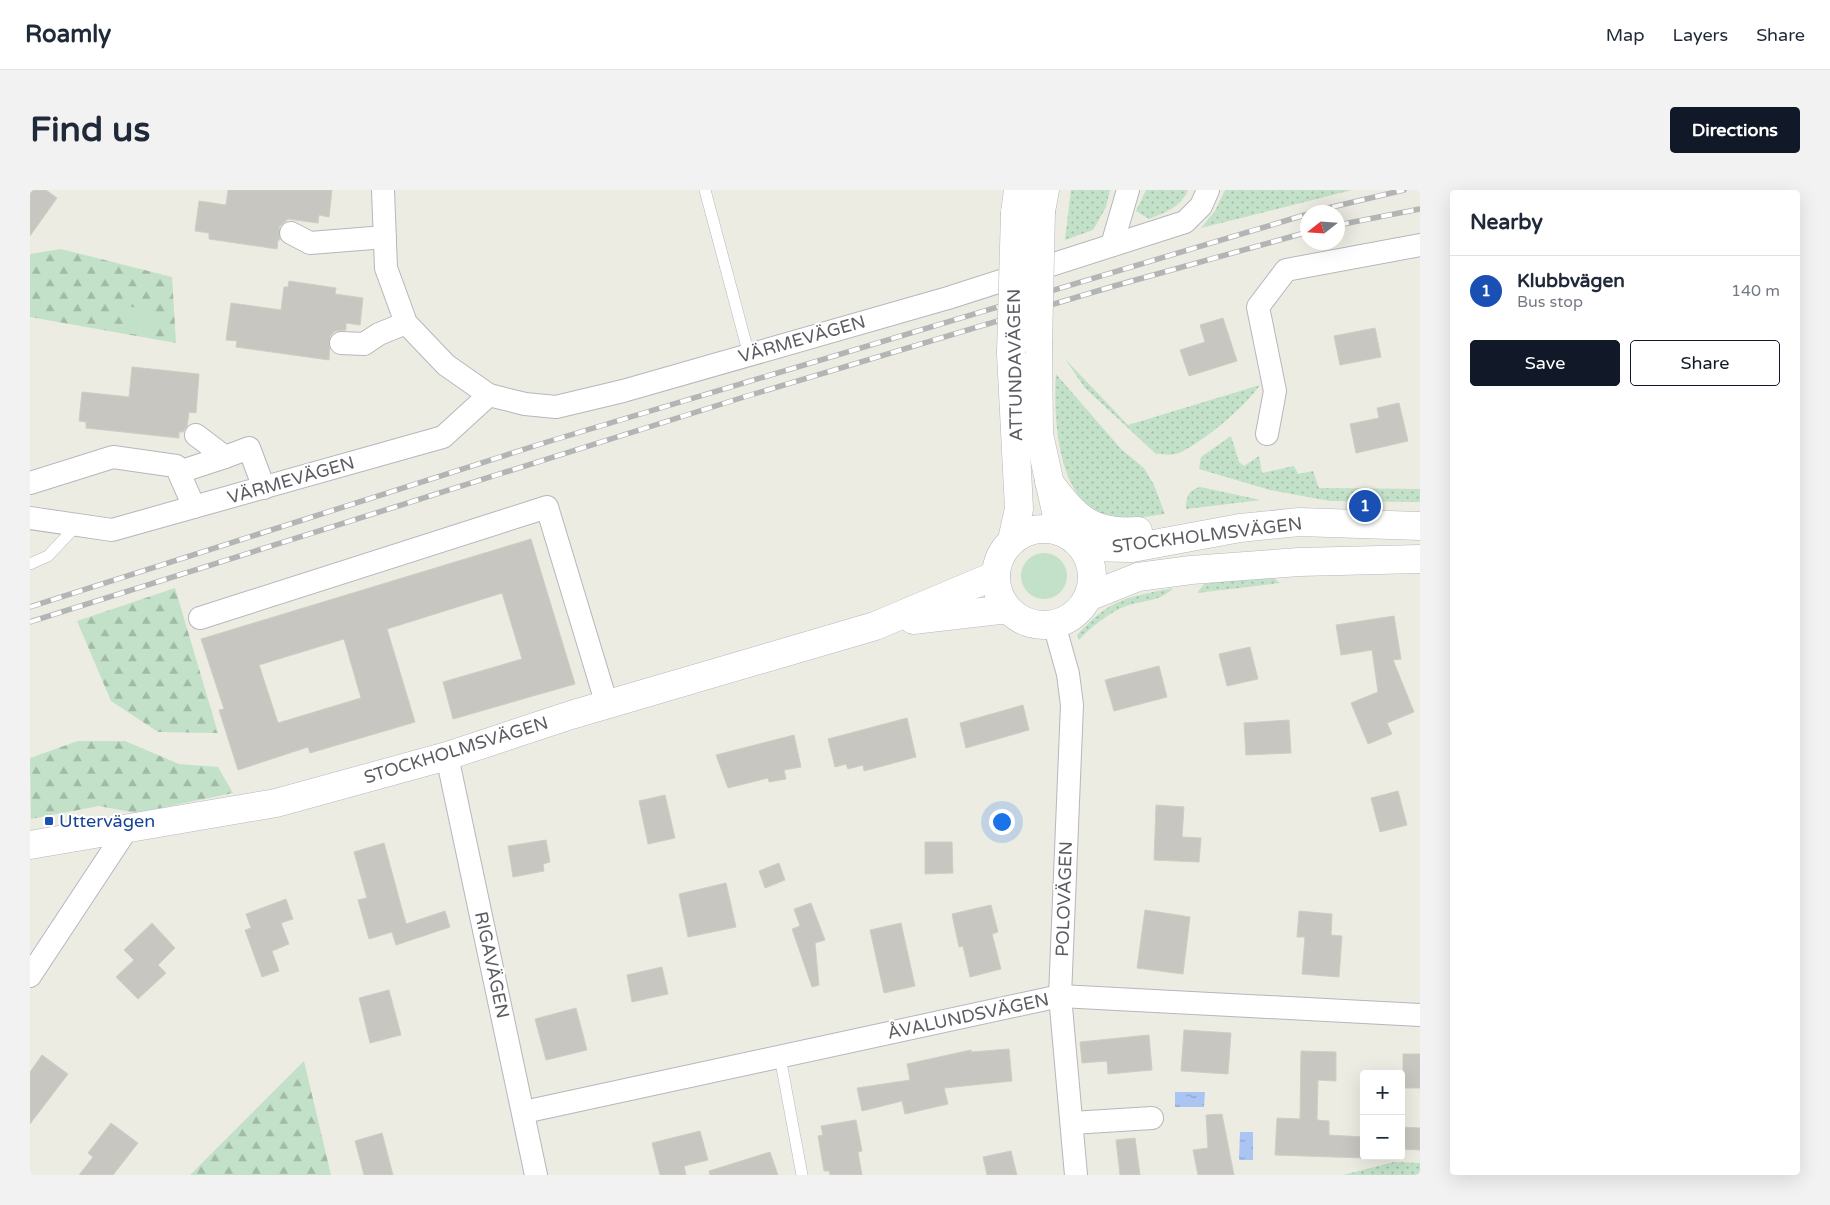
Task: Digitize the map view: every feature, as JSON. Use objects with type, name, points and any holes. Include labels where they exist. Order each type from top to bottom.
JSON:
[{"type":"main road","name":"ATTUNDAVÄGEN","points":[[1030,201],[1038,345],[1039,434],[1060,530]]},
{"type":"main road","name":"ATTUNDAVÄGEN","points":[[1012,540],[1019,509],[1011,353],[1030,201]]},
{"type":"main road","points":[[1048,482],[1077,516],[1090,525],[1105,530],[1135,532],[1187,528],[1240,528]]},
{"type":"main road","name":"STOCKHOLMSVÄGEN","points":[[1083,547],[1132,548],[1240,528],[1299,522],[1420,526]]},
{"type":"main road","points":[[1034,529],[1060,530],[1073,537],[1083,547],[1091,563],[1093,580],[1088,597],[1074,614],[1054,624],[1037,624],[1021,619],[1008,609],[998,593],[996,575],[1000,556],[1012,540],[1034,529]]},
{"type":"main road","name":"STOCKHOLMSVÄGEN","points":[[1088,597],[1138,578],[1191,570],[1299,562],[1420,559]]},
{"type":"main road","name":"STOCKHOLMSVÄGEN","points":[[30,845],[276,803],[447,756],[607,705],[875,626],[996,575]]},
{"type":"main road","name":"STOCKHOLMSVÄGEN","points":[[875,626],[1008,609]]},
{"type":"street","name":"VÄRMEVÄGEN","points":[[384,190],[386,268],[406,323],[446,365],[489,394],[525,404],[556,407],[623,391],[948,298],[1185,222],[1201,206],[1208,190]]},
{"type":"street","points":[[1112,245],[1128,190]]},
{"type":"street","points":[[291,233],[310,243],[385,237]]},
{"type":"street","points":[[1267,434],[1274,392],[1258,307],[1286,270],[1420,246]]},
{"type":"street","points":[[341,344],[364,344],[379,334],[406,323]]},
{"type":"street","name":"VÄRMEVÄGEN","points":[[30,518],[112,530],[194,508],[443,437],[489,394]]},
{"type":"street","points":[[196,435],[225,457]]},
{"type":"street","points":[[179,472],[249,448],[264,488]]},
{"type":"street","points":[[30,511],[37,481],[113,457],[176,466],[194,508]]},
{"type":"street","points":[[200,618],[547,507],[607,705]]},
{"type":"street","name":"POLOVÄGEN","points":[[1054,624],[1068,674],[1072,705],[1060,996],[1076,1175]]},
{"type":"street","name":"RIGAVÄGEN","points":[[447,756],[536,1175]]},
{"type":"street","points":[[30,976],[127,829]]},
{"type":"street","name":"ÅVALUNDSVÄGEN","points":[[524,1112],[1060,996],[1420,1015]]},
{"type":"street","points":[[1072,1123],[1152,1118]]},
{"type":"lane","points":[[705,190],[749,354]]},
{"type":"lane","points":[[30,564],[48,556],[77,525]]},
{"type":"lane","points":[[780,1057],[802,1175]]},
{"type":"green space","points":[[1071,190],[1110,190],[1106,207],[1093,230],[1065,240]]},
{"type":"green space","points":[[1146,190],[1188,190],[1177,205],[1149,219],[1136,211]]},
{"type":"green space","points":[[1225,190],[1352,190],[1201,228],[1215,211]]},
{"type":"green space","points":[[61,249],[172,277],[176,343],[30,317],[30,254]]},
{"type":"green space","points":[[126,306],[153,310],[150,336],[122,333]]},
{"type":"green space","points":[[1065,359],[1128,425],[1260,385],[1234,413],[1200,441],[1177,454],[1156,454],[1085,388]]},
{"type":"green space","points":[[1056,374],[1121,449],[1144,468],[1154,485],[1165,514],[1126,519],[1110,518],[1103,516],[1088,506],[1076,492],[1067,474],[1057,432]]},
{"type":"green space","points":[[1231,436],[1239,462],[1244,466],[1259,456],[1262,473],[1294,466],[1298,474],[1313,471],[1319,488],[1420,489],[1420,502],[1330,501],[1270,490],[1199,469],[1201,457]]},
{"type":"green space","points":[[1200,487],[1261,500],[1186,509],[1188,495],[1192,490]]},
{"type":"green space","points":[[1049,553],[1061,559],[1066,567],[1066,585],[1061,593],[1053,598],[1039,599],[1027,593],[1022,585],[1021,571],[1027,559],[1035,554]]},
{"type":"green space","points":[[1262,576],[1274,578],[1280,583],[1197,593],[1204,584]]},
{"type":"green space","points":[[175,588],[218,733],[158,732],[111,701],[77,621]]},
{"type":"green space","points":[[1173,588],[1163,596],[1126,606],[1114,612],[1095,625],[1079,640],[1077,635],[1089,623],[1100,613],[1120,601]]},
{"type":"green space","points":[[78,741],[125,741],[179,764],[218,767],[233,793],[136,813],[99,806],[31,819],[30,758]]},
{"type":"green space","points":[[304,1061],[331,1175],[190,1175]]},
{"type":"green space","points":[[1394,1162],[1420,1163],[1420,1175],[1343,1175]]},
{"type":"water","points":[[1175,1092],[1205,1092],[1204,1107],[1175,1107]]},
{"type":"water","points":[[1240,1132],[1253,1132],[1253,1160],[1239,1160]]},
{"type":"building","points":[[30,190],[46,190],[57,198],[30,236]]},
{"type":"building","points":[[228,190],[332,190],[329,217],[319,215],[318,223],[288,219],[279,227],[280,240],[278,240],[277,249],[209,239],[209,233],[195,231],[199,201],[226,205]]},
{"type":"building","points":[[289,281],[336,288],[335,294],[363,298],[360,325],[346,323],[346,330],[335,331],[330,336],[329,360],[236,347],[237,341],[226,340],[231,303],[281,310],[284,287],[288,287]]},
{"type":"building","points":[[1223,318],[1237,361],[1189,376],[1180,350],[1205,342],[1200,325]]},
{"type":"building","points":[[1375,328],[1381,357],[1340,365],[1334,336]]},
{"type":"building","points":[[132,367],[199,374],[196,413],[189,412],[187,426],[183,432],[179,432],[179,438],[86,428],[86,422],[79,421],[82,392],[129,397]]},
{"type":"building","points":[[1399,403],[1408,441],[1356,453],[1350,424],[1379,418],[1377,408]]},
{"type":"building","points":[[531,539],[575,684],[453,719],[443,682],[522,659],[502,593],[387,629],[415,722],[310,753],[308,747],[238,770],[219,710],[224,709],[201,639]],"holes":[[[344,639],[361,698],[278,723],[259,665]]]},
{"type":"building","points":[[1394,616],[1401,659],[1393,660],[1414,712],[1387,723],[1392,734],[1368,744],[1351,703],[1378,692],[1372,650],[1341,655],[1336,625]]},
{"type":"building","points":[[1250,647],[1258,679],[1227,686],[1219,654]]},
{"type":"building","points":[[1159,666],[1167,697],[1114,711],[1105,680]]},
{"type":"building","points":[[1023,705],[1029,730],[966,748],[960,723]]},
{"type":"building","points":[[907,718],[916,757],[864,771],[863,765],[848,769],[846,764],[835,767],[828,739]]},
{"type":"building","points":[[1289,720],[1291,753],[1246,755],[1244,723]]},
{"type":"building","points":[[794,735],[801,767],[784,770],[786,779],[769,782],[768,778],[728,788],[716,755]]},
{"type":"building","points":[[1398,791],[1407,825],[1380,832],[1371,798]]},
{"type":"building","points":[[665,795],[675,838],[648,844],[639,801]]},
{"type":"building","points":[[1156,805],[1184,807],[1182,837],[1201,838],[1199,862],[1154,860]]},
{"type":"building","points":[[546,840],[550,862],[543,864],[544,871],[513,877],[508,846]]},
{"type":"building","points":[[925,842],[952,842],[953,873],[925,874]]},
{"type":"building","points":[[384,843],[406,924],[445,911],[450,927],[396,945],[392,932],[369,939],[358,900],[367,898],[354,852]]},
{"type":"building","points":[[779,863],[785,880],[765,888],[759,871]]},
{"type":"building","points":[[726,883],[736,927],[688,937],[679,894]]},
{"type":"building","points":[[286,899],[293,919],[281,923],[289,944],[272,951],[279,971],[262,977],[245,930],[251,928],[246,914]]},
{"type":"building","points":[[811,903],[825,940],[815,943],[819,985],[812,987],[792,929],[800,926],[794,909]]},
{"type":"building","points":[[991,905],[998,932],[992,934],[1001,969],[970,977],[963,946],[959,947],[952,914]]},
{"type":"building","points":[[1145,910],[1190,917],[1183,974],[1137,968]]},
{"type":"building","points":[[1299,911],[1332,914],[1331,935],[1342,936],[1339,977],[1302,974],[1305,937],[1297,937]]},
{"type":"building","points":[[152,923],[175,948],[158,965],[166,973],[138,999],[116,977],[134,960],[124,950]]},
{"type":"building","points":[[901,923],[915,986],[884,993],[870,930]]},
{"type":"building","points":[[662,967],[668,994],[632,1002],[627,975]]},
{"type":"building","points":[[389,990],[401,1035],[370,1043],[359,998]]},
{"type":"building","points":[[576,1008],[587,1050],[546,1060],[535,1019]]},
{"type":"building","points":[[1184,1030],[1231,1033],[1228,1074],[1181,1071]]},
{"type":"building","points":[[1149,1035],[1152,1070],[1108,1074],[1107,1061],[1082,1063],[1080,1042]]},
{"type":"building","points":[[1009,1049],[1012,1081],[944,1088],[948,1104],[905,1114],[902,1101],[862,1111],[857,1088],[910,1080],[907,1064],[971,1050],[972,1052]]},
{"type":"building","points":[[1301,1051],[1336,1052],[1336,1081],[1318,1080],[1317,1120],[1329,1121],[1329,1135],[1360,1137],[1360,1158],[1275,1155],[1277,1118],[1300,1119]]},
{"type":"building","points":[[1403,1054],[1420,1054],[1420,1088],[1405,1088],[1405,1070],[1403,1070]]},
{"type":"building","points":[[42,1055],[68,1074],[30,1124],[30,1072]]},
{"type":"building","points":[[1222,1114],[1234,1175],[1198,1175],[1193,1150],[1208,1148],[1206,1115]]},
{"type":"building","points":[[856,1120],[862,1151],[858,1152],[862,1175],[830,1175],[829,1171],[824,1171],[818,1136],[823,1135],[821,1126]]},
{"type":"building","points":[[111,1123],[138,1143],[113,1175],[79,1175],[93,1157],[88,1153]]},
{"type":"building","points":[[1405,1127],[1420,1128],[1420,1150],[1405,1149]]},
{"type":"building","points":[[700,1131],[708,1160],[684,1166],[686,1175],[660,1175],[652,1143]]},
{"type":"building","points":[[382,1133],[393,1175],[364,1175],[355,1141]]},
{"type":"building","points":[[1135,1138],[1140,1175],[1120,1175],[1116,1140]]},
{"type":"building","points":[[1011,1151],[1017,1175],[987,1175],[983,1157]]},
{"type":"building","points":[[770,1152],[778,1175],[710,1175],[709,1171]]},
{"type":"railway","points":[[1341,205],[1404,190]]},
{"type":"railway","points":[[1345,224],[1420,209]]},
{"type":"railway","points":[[30,607],[547,442],[1300,216]]},
{"type":"railway","points":[[30,622],[744,397],[1114,286],[1300,234]]},
{"type":"place","name":"Klubbvägen","points":[[1365,506]]},
{"type":"place","name":"Uttervägen","points":[[49,821]]}]
